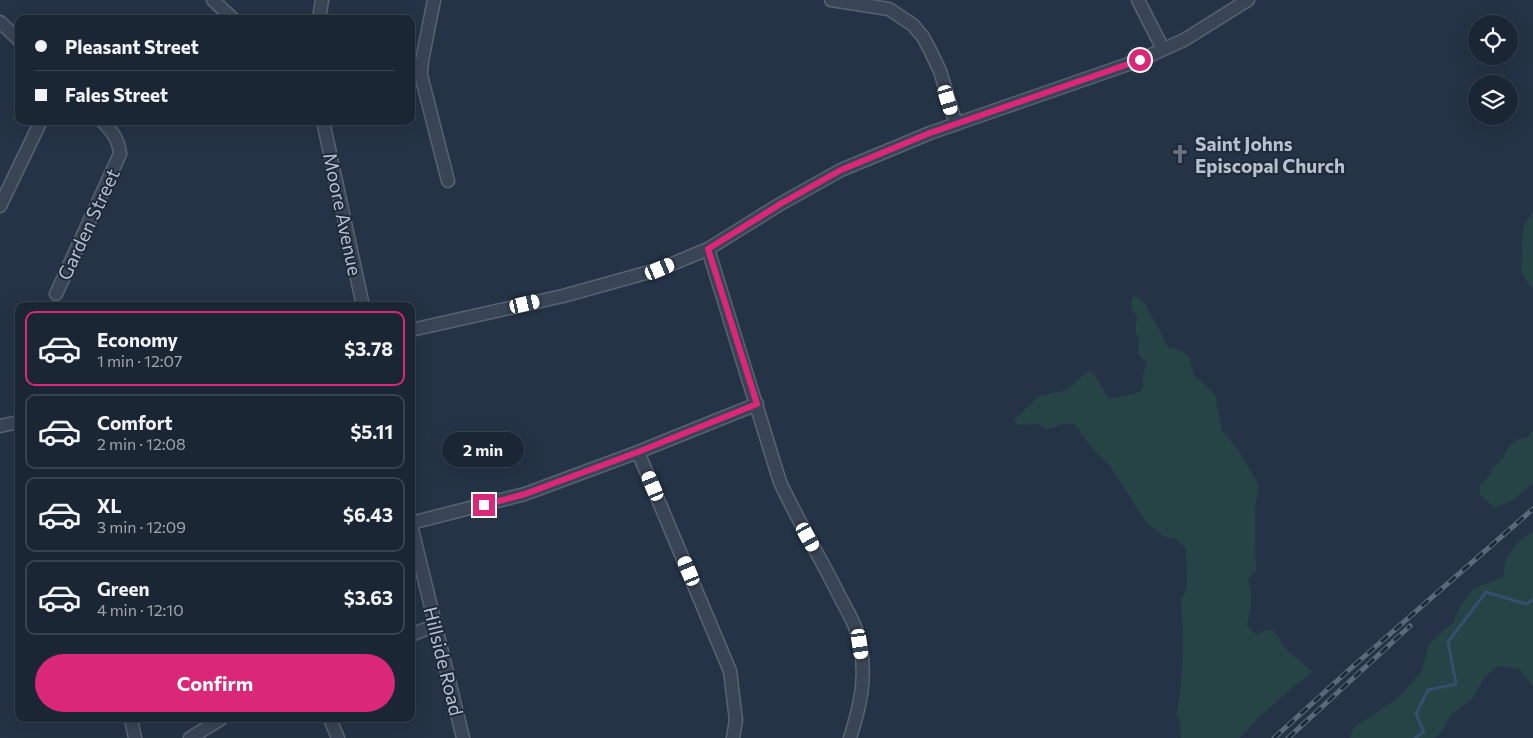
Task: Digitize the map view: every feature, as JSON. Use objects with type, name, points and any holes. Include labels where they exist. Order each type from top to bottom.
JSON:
[{"type":"street","points":[[213,0],[228,15]]},
{"type":"street","points":[[320,15],[322,0]]},
{"type":"street","points":[[434,0],[422,62],[416,74],[448,181]]},
{"type":"street","points":[[831,0],[889,9],[913,26],[923,37],[937,65],[956,124]]},
{"type":"street","points":[[1138,0],[1163,49]]},
{"type":"street","points":[[415,329],[563,296],[660,269],[708,249],[782,203],[841,170],[930,133],[1140,60],[1184,40],[1248,0]]},
{"type":"street","points":[[0,22],[15,36]]},
{"type":"street","points":[[0,206],[39,125]]},
{"type":"street","name":"Garden Street","points":[[56,294],[120,154],[120,145],[116,137],[106,125]]},
{"type":"street","name":"Moore Avenue","points":[[324,125],[362,302]]},
{"type":"street","points":[[708,249],[780,482],[858,633],[863,662],[862,691],[859,710],[850,738]]},
{"type":"street","points":[[415,523],[525,494],[638,452],[757,404]]},
{"type":"street","points":[[0,426],[15,423]]},
{"type":"street","points":[[638,452],[730,671],[736,720],[733,738]]},
{"type":"street","name":"Hillside Road","points":[[415,540],[463,738]]},
{"type":"street","points":[[415,633],[436,625]]},
{"type":"street","points":[[131,722],[135,738]]},
{"type":"street","points":[[190,738],[216,722]]},
{"type":"street","points":[[331,722],[338,738]]},
{"type":"green space","points":[[1533,211],[1533,289],[1521,273],[1523,227]]},
{"type":"green space","points":[[1132,297],[1139,297],[1145,304],[1169,348],[1180,350],[1189,357],[1194,375],[1215,394],[1222,430],[1239,451],[1259,486],[1255,508],[1256,571],[1248,579],[1251,608],[1247,625],[1256,635],[1265,630],[1274,631],[1286,649],[1313,672],[1275,703],[1240,738],[1181,738],[1179,719],[1176,716],[1182,672],[1183,627],[1181,598],[1185,594],[1187,580],[1186,548],[1175,539],[1163,536],[1146,522],[1109,465],[1091,447],[1074,424],[1064,424],[1048,429],[1038,424],[1018,425],[1013,421],[1039,396],[1067,390],[1088,371],[1094,374],[1109,399],[1138,393],[1143,388],[1143,375],[1147,364],[1138,354],[1139,338],[1135,333],[1137,315],[1131,309]]},
{"type":"green space","points":[[1533,430],[1533,484],[1513,500],[1495,508],[1480,495],[1480,484],[1504,457],[1509,446],[1519,439],[1528,437]]},
{"type":"green space","points":[[1533,531],[1533,687],[1519,669],[1499,666],[1486,675],[1473,698],[1450,716],[1436,738],[1350,738],[1354,727],[1395,700],[1409,686],[1421,672],[1429,644],[1453,623],[1459,608],[1474,588],[1503,577],[1506,559],[1516,544]]},
{"type":"waterway","points":[[1415,738],[1424,732],[1416,714],[1428,690],[1456,684],[1448,642],[1486,592],[1526,604],[1533,600]]},
{"type":"railway","points":[[1274,738],[1533,509]]},
{"type":"railway","points":[[1288,738],[1410,626]]},
{"type":"place","name":"Saint Johns Episcopal Church","points":[[1180,154]]},
{"type":"route","points":[[484,505],[525,494],[638,452],[757,404],[714,263],[708,249],[782,203],[841,170],[930,133],[1140,60]]}]
